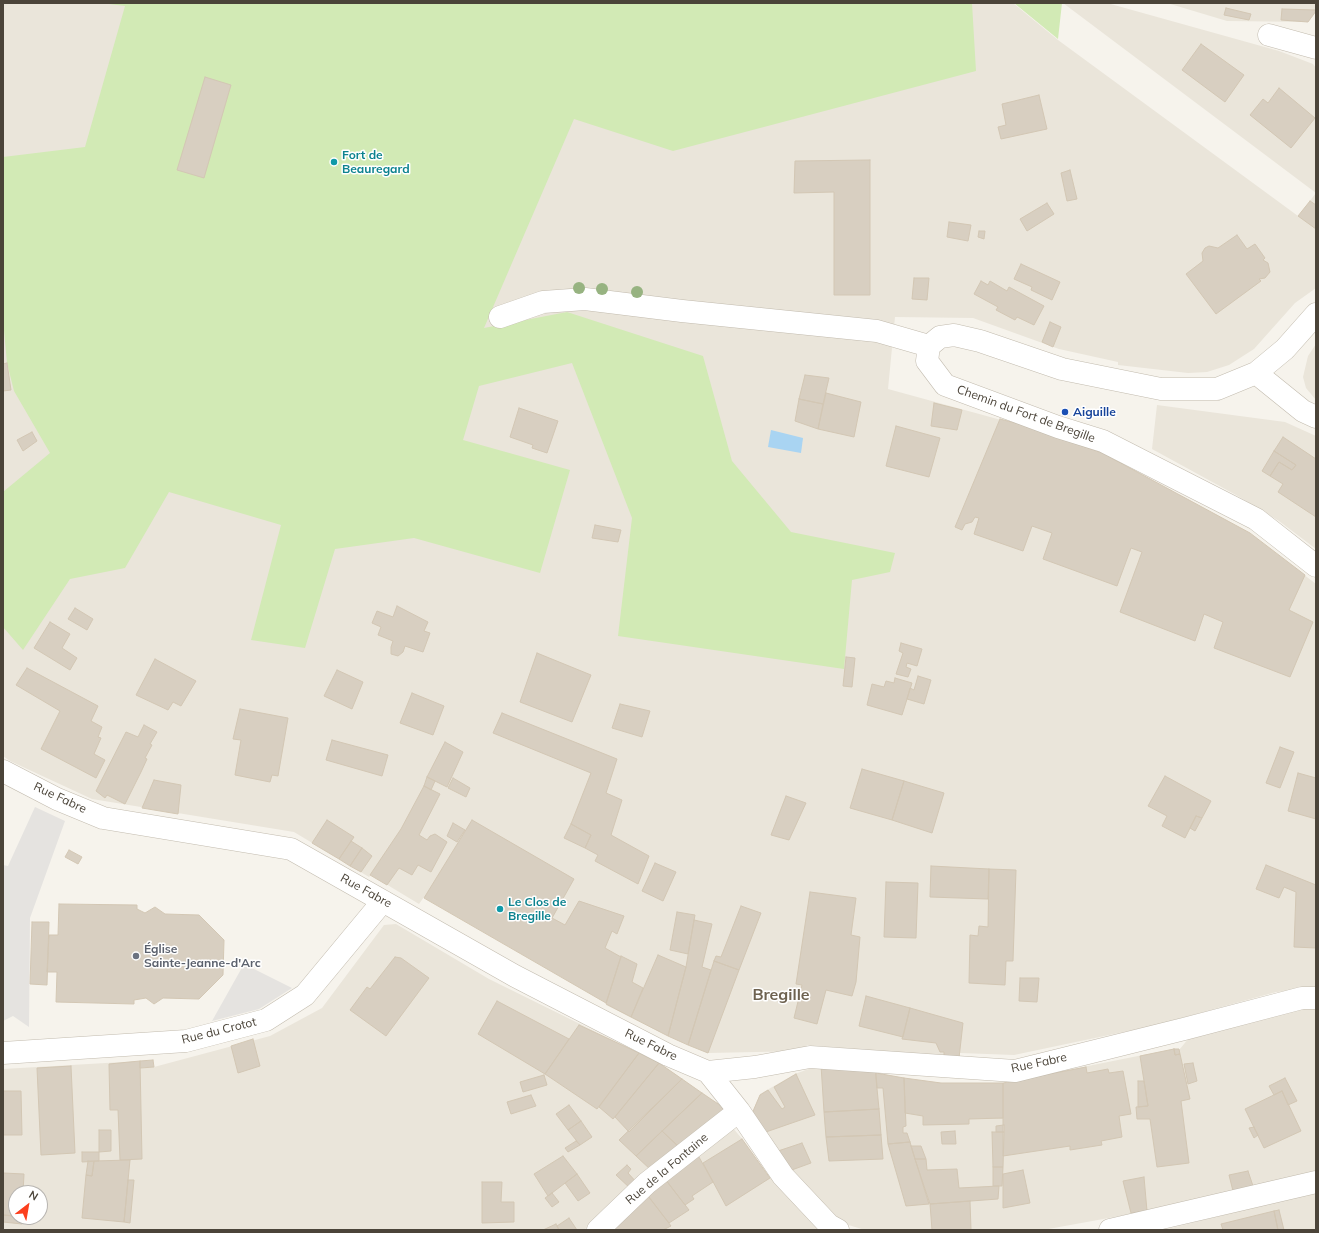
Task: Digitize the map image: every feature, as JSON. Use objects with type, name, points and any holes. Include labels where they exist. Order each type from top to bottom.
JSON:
[{"type":"street","points":[[1269,35],[1316,48]]},
{"type":"street","points":[[500,317],[543,302],[585,299],[682,311],[877,331],[929,346],[940,337],[954,335],[980,341],[1062,369],[1161,389],[1217,389],[1256,373],[1285,349],[1316,314]]},
{"type":"street","name":"Chemin du Fort de Bregille","points":[[929,346],[927,361],[945,385],[1058,427],[1103,441],[1256,519],[1316,566]]},
{"type":"street","points":[[1256,373],[1303,411],[1316,417]]},
{"type":"street","name":"Rue Fabre","points":[[3,771],[57,799],[103,818],[291,849],[514,976],[668,1055],[708,1072],[739,1111],[783,1176],[829,1225],[838,1230]]},
{"type":"street","name":"Rue du Crotot","points":[[3,1053],[186,1041],[266,1020],[305,995],[383,901]]},
{"type":"street","name":"Rue Fabre","points":[[708,1072],[755,1067],[810,1057],[1015,1070],[1184,1029],[1302,998],[1316,998]]},
{"type":"street","name":"Rue de la Fontaine","points":[[598,1230],[647,1183],[739,1111]]},
{"type":"street","points":[[1110,1230],[1316,1182]]},
{"type":"shaded area","points":[[3,3],[1013,3],[1058,40],[1298,216],[1316,193],[1316,288],[1295,303],[1254,349],[1229,365],[1207,372],[1188,373],[1118,365],[1118,362],[1059,349],[973,318],[895,317],[888,389],[1023,426],[1105,455],[1248,532],[1316,584],[1316,989],[1276,992],[1152,1026],[1014,1055],[960,1053],[960,1058],[807,1045],[806,1051],[708,1053],[668,1036],[606,1005],[607,1003],[424,897],[419,904],[371,875],[369,877],[294,832],[92,799],[10,761],[3,756]]},
{"type":"shaded area","points":[[1063,3],[1107,3],[1279,51],[1313,64],[1316,68],[1316,193]]},
{"type":"shaded area","points":[[1167,3],[1316,3],[1316,12],[1308,22],[1227,21]]},
{"type":"shaded area","points":[[1316,344],[1316,400],[1306,388],[1303,377],[1308,356]]},
{"type":"shaded area","points":[[1157,405],[1285,422],[1316,436],[1316,549],[1279,521],[1236,495],[1152,449]]},
{"type":"shaded area","points":[[35,807],[65,821],[30,918],[29,1027],[13,1016],[3,1021],[3,865],[8,866]]},
{"type":"shaded area","points":[[396,924],[489,979],[659,1063],[727,1110],[584,1230],[3,1230],[3,1069],[140,1061],[141,1068],[154,1067],[270,1036],[322,1008],[384,925]]},
{"type":"shaded area","points":[[244,964],[292,988],[259,1009],[212,1021]]},
{"type":"shaded area","points":[[1316,1007],[1316,1171],[1147,1211],[1043,1230],[865,1230],[832,1220],[808,1194],[751,1115],[760,1094],[795,1074],[822,1064],[875,1068],[876,1073],[943,1083],[1003,1083],[1173,1049],[1179,1050],[1189,1038],[1288,1011]]},
{"type":"shaded area","points":[[732,1127],[743,1140],[769,1178],[774,1176],[826,1230],[610,1230],[663,1175]]},
{"type":"shaded area","points":[[1316,1192],[1316,1230],[1163,1230]]},
{"type":"green space","points":[[101,3],[972,3],[976,71],[673,151],[574,119],[484,328],[567,312],[703,356],[732,461],[791,532],[895,553],[890,572],[852,580],[844,669],[618,636],[632,518],[572,363],[479,386],[463,440],[570,470],[540,573],[414,538],[335,549],[305,648],[251,640],[281,525],[169,492],[125,568],[70,579],[23,650],[3,627],[3,492],[50,453],[14,391],[7,363],[3,319],[3,157],[85,147],[125,6]]},
{"type":"green space","points":[[1014,3],[1062,3],[1058,39]]},
{"type":"water","points":[[771,430],[803,438],[801,453],[768,447]]},
{"type":"building","points":[[1226,8],[1251,14],[1249,20],[1224,15]]},
{"type":"building","points":[[1282,9],[1316,11],[1308,22],[1281,20]]},
{"type":"building","points":[[1201,44],[1244,75],[1225,102],[1182,70]]},
{"type":"building","points":[[205,77],[231,85],[204,178],[177,170]]},
{"type":"building","points":[[1279,88],[1315,118],[1291,148],[1250,115],[1263,99],[1268,103]]},
{"type":"building","points":[[1039,95],[1047,129],[1001,139],[998,127],[1006,125],[1002,104]]},
{"type":"building","points":[[870,160],[870,295],[834,295],[834,192],[794,193],[795,161]]},
{"type":"building","points":[[1070,170],[1077,199],[1067,201],[1061,173]]},
{"type":"building","points":[[1310,201],[1316,205],[1316,229],[1298,216]]},
{"type":"building","points":[[1047,203],[1054,214],[1027,231],[1020,219]]},
{"type":"building","points":[[949,222],[971,225],[968,241],[947,237]]},
{"type":"building","points":[[979,231],[985,231],[984,239],[978,237]]},
{"type":"building","points":[[1237,235],[1247,249],[1255,244],[1265,258],[1263,260],[1268,263],[1270,272],[1265,278],[1259,279],[1261,281],[1216,314],[1186,274],[1203,261],[1202,253],[1205,248],[1209,246],[1218,248]]},
{"type":"building","points":[[1021,264],[1060,282],[1052,300],[1031,290],[1032,287],[1014,279]]},
{"type":"building","points":[[914,278],[929,278],[927,300],[912,299]]},
{"type":"building","points":[[981,281],[988,285],[990,281],[1007,291],[1009,287],[1044,306],[1034,325],[1017,317],[1015,320],[996,310],[998,307],[974,294]]},
{"type":"building","points":[[1050,322],[1061,327],[1053,347],[1042,342]]},
{"type":"building","points":[[7,363],[11,390],[3,391],[3,364]]},
{"type":"building","points":[[805,375],[829,378],[823,404],[799,399]]},
{"type":"building","points":[[826,393],[861,402],[854,437],[818,429]]},
{"type":"building","points":[[799,399],[823,404],[818,429],[795,421]]},
{"type":"building","points":[[934,403],[962,410],[957,430],[931,426]]},
{"type":"building","points":[[519,408],[558,421],[547,453],[532,448],[533,445],[510,437]]},
{"type":"building","points":[[1000,419],[1023,425],[1102,453],[1250,533],[1305,575],[1289,610],[1313,622],[1290,677],[1214,648],[1223,622],[1204,614],[1195,641],[1120,612],[1142,552],[1131,548],[1117,586],[1043,559],[1052,533],[1032,526],[1023,551],[974,534],[979,518],[975,517],[972,522],[965,524],[962,530],[955,527]]},
{"type":"building","points":[[896,426],[940,438],[929,477],[886,466]]},
{"type":"building","points":[[32,432],[37,441],[23,451],[17,440]]},
{"type":"building","points":[[1283,437],[1316,459],[1316,517],[1278,492],[1283,484],[1270,476],[1279,462],[1292,470],[1296,465],[1274,451]]},
{"type":"building","points":[[1274,451],[1296,465],[1292,470],[1279,462],[1270,476],[1262,471]]},
{"type":"building","points":[[595,525],[621,530],[618,542],[592,538]]},
{"type":"building","points":[[397,606],[428,622],[424,631],[430,633],[423,652],[405,646],[403,652],[398,656],[391,654],[393,641],[378,635],[381,627],[372,623],[377,611],[393,617]]},
{"type":"building","points":[[75,608],[93,619],[87,630],[68,619]]},
{"type":"building","points":[[50,622],[70,634],[62,648],[77,658],[70,670],[34,648]]},
{"type":"building","points":[[901,643],[922,649],[917,666],[907,663],[906,667],[911,669],[908,677],[896,674],[903,653],[899,651]]},
{"type":"building","points":[[537,653],[591,675],[572,722],[520,702]]},
{"type":"building","points":[[846,657],[855,658],[852,687],[843,686]]},
{"type":"building","points":[[155,659],[196,681],[181,706],[173,702],[168,710],[136,695]]},
{"type":"building","points":[[27,668],[98,706],[91,721],[102,727],[98,737],[101,738],[94,754],[105,760],[96,778],[41,749],[60,711],[16,685]]},
{"type":"building","points":[[337,670],[363,682],[352,709],[324,696]]},
{"type":"building","points":[[918,676],[931,680],[924,704],[907,699],[910,688],[914,690]]},
{"type":"building","points":[[895,678],[912,683],[902,715],[867,705],[872,684],[884,687],[886,681],[894,683]]},
{"type":"building","points":[[412,693],[444,706],[433,735],[400,723]]},
{"type":"building","points":[[620,704],[650,711],[642,737],[612,728]]},
{"type":"building","points":[[240,709],[288,718],[278,776],[272,775],[270,782],[235,775],[241,740],[233,739]]},
{"type":"building","points":[[502,713],[617,759],[606,793],[622,800],[611,835],[649,856],[638,884],[595,861],[598,855],[585,848],[591,835],[571,824],[591,773],[493,733]]},
{"type":"building","points":[[144,725],[157,732],[150,744],[152,745],[145,758],[147,759],[125,804],[107,795],[105,798],[96,791],[126,732],[138,737]]},
{"type":"building","points":[[332,740],[388,755],[382,776],[326,760]]},
{"type":"building","points":[[445,742],[463,752],[447,787],[427,777]]},
{"type":"building","points":[[1280,747],[1294,752],[1280,788],[1266,783]]},
{"type":"building","points":[[862,769],[904,781],[892,820],[850,808]]},
{"type":"building","points":[[1298,773],[1316,778],[1316,819],[1288,811]]},
{"type":"building","points":[[1165,776],[1211,801],[1202,818],[1196,816],[1185,838],[1162,826],[1167,816],[1148,806]]},
{"type":"building","points":[[427,777],[435,781],[431,790],[424,786]]},
{"type":"building","points":[[453,778],[470,788],[466,797],[448,788]]},
{"type":"building","points":[[154,780],[181,785],[178,814],[142,808]]},
{"type":"building","points":[[904,781],[944,793],[932,833],[892,820]]},
{"type":"building","points":[[424,786],[440,794],[419,835],[427,840],[430,836],[435,834],[447,842],[431,872],[418,865],[412,875],[399,868],[387,885],[370,875],[401,829]]},
{"type":"building","points":[[786,796],[806,803],[789,840],[771,835]]},
{"type":"building","points":[[1196,816],[1202,818],[1195,831],[1190,828]]},
{"type":"building","points":[[327,820],[354,837],[339,859],[312,843]]},
{"type":"building","name":"Le Clos de Bregille","points":[[472,820],[574,879],[552,918],[565,925],[579,901],[624,916],[617,934],[612,931],[605,948],[621,957],[606,1003],[424,898]]},
{"type":"building","points":[[453,823],[465,830],[457,842],[447,836]]},
{"type":"building","points":[[571,824],[591,835],[585,848],[564,838]]},
{"type":"building","points":[[351,841],[362,848],[350,866],[339,859]]},
{"type":"building","points":[[362,848],[372,856],[361,872],[350,866]]},
{"type":"building","points":[[69,850],[82,857],[78,864],[65,857]]},
{"type":"building","points":[[655,863],[676,872],[663,901],[642,891]]},
{"type":"building","points":[[1266,865],[1316,885],[1316,948],[1294,947],[1296,892],[1284,887],[1279,898],[1256,889]]},
{"type":"building","points":[[931,866],[989,869],[988,899],[930,897]]},
{"type":"building","points":[[989,869],[1016,870],[1013,961],[1006,961],[1005,985],[969,983],[970,935],[978,936],[979,926],[988,927]]},
{"type":"building","points":[[886,882],[918,883],[916,938],[884,937]]},
{"type":"building","points":[[810,892],[856,898],[851,935],[860,937],[856,982],[852,996],[826,990],[817,1024],[794,1018],[802,985],[796,984]]},
{"type":"building","name":"Église Sainte-Jeanne-d'Arc","points":[[59,904],[137,905],[137,909],[145,913],[155,907],[165,914],[199,915],[224,940],[223,975],[199,999],[163,998],[154,1004],[146,998],[134,1000],[134,1004],[56,1002],[57,972],[47,972],[49,935],[58,935]]},
{"type":"building","points":[[741,906],[761,913],[739,970],[714,961],[716,956],[721,957]]},
{"type":"building","points":[[677,912],[695,915],[688,954],[670,950]]},
{"type":"building","points":[[694,920],[712,924],[702,967],[711,970],[688,1045],[668,1036],[686,967]]},
{"type":"building","points":[[32,922],[49,922],[47,985],[30,984]]},
{"type":"building","points":[[658,955],[686,967],[668,1036],[631,1017]]},
{"type":"building","points":[[621,956],[637,964],[632,982],[643,988],[631,1017],[606,1004]]},
{"type":"building","points":[[395,957],[401,958],[429,978],[386,1036],[350,1010],[367,987],[370,989]]},
{"type":"building","points":[[714,961],[739,970],[708,1053],[688,1045]]},
{"type":"building","points":[[1020,978],[1039,978],[1037,1002],[1019,1001]]},
{"type":"building","points":[[866,996],[910,1008],[903,1037],[859,1026]]},
{"type":"building","points":[[497,1001],[569,1039],[545,1074],[478,1034]]},
{"type":"building","points":[[910,1008],[963,1023],[959,1058],[944,1057],[944,1052],[940,1052],[936,1043],[902,1039]]},
{"type":"building","points":[[579,1025],[639,1053],[597,1109],[545,1074]]},
{"type":"building","points":[[253,1039],[260,1066],[238,1073],[231,1046]]},
{"type":"building","points":[[1174,1049],[1179,1049],[1180,1054],[1175,1055]]},
{"type":"building","points":[[1174,1049],[1175,1055],[1180,1054],[1190,1099],[1181,1101],[1189,1163],[1157,1167],[1150,1119],[1137,1119],[1136,1107],[1148,1106],[1140,1056]]},
{"type":"building","points":[[639,1053],[659,1063],[613,1119],[599,1107]]},
{"type":"building","points":[[153,1060],[154,1067],[140,1068],[140,1061]]},
{"type":"building","points":[[140,1061],[142,1159],[120,1160],[118,1110],[110,1110],[109,1064]]},
{"type":"building","points":[[659,1063],[682,1079],[629,1132],[615,1117]]},
{"type":"building","points":[[1193,1063],[1197,1081],[1188,1084],[1184,1064]]},
{"type":"building","points":[[821,1065],[875,1068],[879,1109],[824,1112]]},
{"type":"building","points":[[71,1066],[75,1153],[41,1155],[37,1068]]},
{"type":"building","points":[[1086,1067],[1087,1073],[1108,1069],[1109,1073],[1123,1071],[1131,1114],[1119,1116],[1122,1137],[1101,1141],[1102,1145],[1070,1150],[1070,1146],[1003,1156],[1003,1083]]},
{"type":"building","points":[[876,1073],[904,1078],[906,1126],[903,1127],[903,1133],[907,1133],[910,1142],[888,1144],[883,1088],[877,1088]]},
{"type":"building","points":[[796,1074],[815,1115],[763,1133],[751,1116],[760,1095],[768,1090],[782,1109],[785,1107],[774,1087]]},
{"type":"building","points":[[544,1075],[547,1085],[523,1092],[520,1082]]},
{"type":"building","points":[[904,1078],[941,1083],[1003,1083],[1003,1118],[969,1119],[969,1124],[923,1125],[923,1116],[905,1113]]},
{"type":"building","points":[[1285,1078],[1297,1101],[1288,1105],[1282,1091],[1274,1095],[1269,1086]]},
{"type":"building","points":[[682,1079],[702,1093],[636,1156],[619,1140]]},
{"type":"building","points":[[1138,1081],[1144,1081],[1148,1106],[1138,1107]]},
{"type":"building","points":[[3,1091],[21,1091],[22,1135],[3,1135]]},
{"type":"building","points":[[1282,1091],[1301,1131],[1264,1148],[1245,1109]]},
{"type":"building","points":[[702,1093],[727,1110],[680,1148],[662,1131]]},
{"type":"building","points":[[531,1095],[536,1106],[511,1114],[507,1102]]},
{"type":"building","points":[[569,1105],[581,1121],[568,1130],[556,1114]]},
{"type":"building","points":[[879,1109],[881,1135],[826,1137],[824,1112]]},
{"type":"building","points":[[581,1121],[592,1137],[580,1145],[568,1130]]},
{"type":"building","points":[[1004,1125],[1004,1132],[996,1132],[996,1126]]},
{"type":"building","points":[[1254,1127],[1258,1135],[1254,1138],[1249,1128]]},
{"type":"building","points":[[99,1130],[111,1130],[111,1151],[99,1152]]},
{"type":"building","points":[[662,1131],[680,1148],[652,1171],[636,1156]]},
{"type":"building","points":[[955,1131],[956,1144],[942,1144],[941,1132]]},
{"type":"building","points":[[992,1132],[1004,1132],[1003,1167],[993,1167]]},
{"type":"building","points":[[881,1135],[883,1159],[829,1161],[826,1137]]},
{"type":"building","points":[[742,1139],[770,1178],[726,1206],[703,1163]]},
{"type":"building","points":[[576,1141],[580,1145],[568,1152],[565,1148]]},
{"type":"building","points":[[910,1142],[929,1204],[906,1206],[888,1144]]},
{"type":"building","points":[[802,1143],[811,1163],[789,1171],[775,1152]]},
{"type":"building","points":[[911,1146],[921,1146],[926,1159],[915,1159]]},
{"type":"building","points":[[695,1150],[713,1182],[692,1196],[694,1199],[685,1205],[662,1175]]},
{"type":"building","points":[[82,1152],[99,1152],[99,1161],[82,1162]]},
{"type":"building","points":[[563,1156],[577,1174],[548,1196],[534,1174]]},
{"type":"building","points":[[915,1159],[926,1159],[927,1170],[957,1169],[959,1188],[999,1186],[998,1199],[930,1204]]},
{"type":"building","points":[[130,1160],[124,1222],[82,1218],[86,1175],[92,1176],[94,1161]]},
{"type":"building","points":[[88,1161],[94,1161],[92,1176],[86,1175]]},
{"type":"building","points":[[627,1165],[631,1169],[628,1173],[638,1184],[631,1189],[616,1175]]},
{"type":"building","points":[[993,1167],[1003,1167],[1002,1186],[993,1186]]},
{"type":"building","points":[[1023,1170],[1030,1203],[1003,1208],[1003,1174]]},
{"type":"building","points":[[1248,1171],[1253,1186],[1233,1191],[1229,1175]]},
{"type":"building","points":[[3,1173],[24,1174],[23,1185],[8,1185],[8,1215],[3,1215]]},
{"type":"building","points":[[577,1174],[590,1193],[578,1201],[565,1183]]},
{"type":"building","points":[[662,1175],[689,1210],[669,1223],[645,1192]]},
{"type":"building","points":[[1144,1177],[1147,1211],[1131,1213],[1123,1181]]},
{"type":"building","points":[[128,1180],[134,1180],[130,1223],[124,1222]]},
{"type":"building","points":[[482,1182],[502,1182],[501,1202],[514,1202],[514,1222],[482,1223]]},
{"type":"building","points":[[645,1192],[671,1226],[663,1230],[610,1230]]},
{"type":"building","points":[[552,1193],[559,1202],[552,1207],[545,1198]]},
{"type":"building","points":[[970,1201],[971,1230],[932,1230],[930,1204]]},
{"type":"building","points":[[1279,1210],[1284,1230],[1278,1230],[1274,1211]]},
{"type":"building","points":[[1274,1211],[1278,1230],[1223,1230],[1221,1224]]},
{"type":"building","points":[[3,1215],[8,1216],[8,1223],[3,1222]]},
{"type":"building","points":[[569,1218],[577,1230],[559,1230],[557,1226]]},
{"type":"building","points":[[556,1224],[559,1230],[543,1230]]},
{"type":"place","name":"Fort de Beauregard","points":[[334,162]]},
{"type":"place","name":"Aiguille","points":[[1065,412]]},
{"type":"place","name":"Le Clos de Bregille","points":[[500,909]]},
{"type":"place","name":"Église Sainte-Jeanne-d'Arc","points":[[136,956]]},
{"type":"district","name":"Bregille","points":[[781,995]]}]
